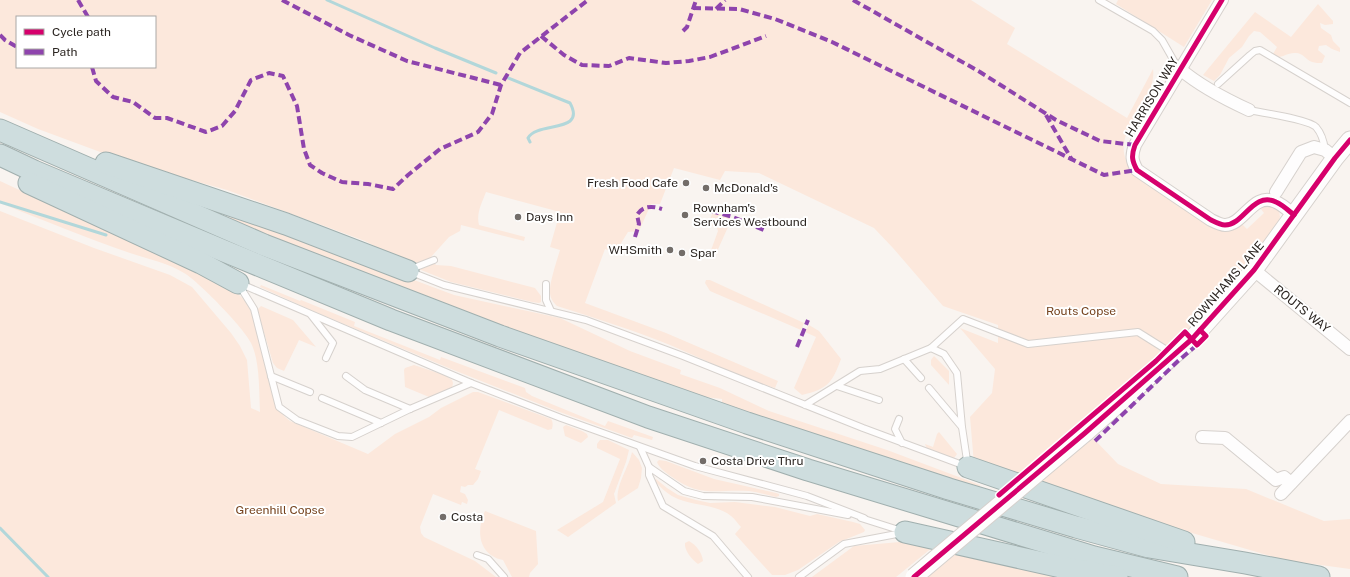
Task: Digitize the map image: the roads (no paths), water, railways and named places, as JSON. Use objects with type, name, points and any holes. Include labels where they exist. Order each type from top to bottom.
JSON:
[{"type":"highway","points":[[0,130],[26,143],[286,253],[500,336],[747,423],[949,489],[1149,547],[1319,577]]},
{"type":"highway","points":[[26,143],[70,151],[286,224],[408,271]]},
{"type":"highway","points":[[0,155],[34,171],[216,248],[391,320],[648,417],[808,470],[1087,555],[1177,577]]},
{"type":"highway","points":[[0,169],[201,263],[238,283]]},
{"type":"highway","points":[[968,467],[1105,516],[1245,563]]},
{"type":"highway","points":[[905,532],[1061,567],[1117,577]]},
{"type":"street","name":"HARRISON WAY","points":[[1222,0],[1135,145],[1132,154],[1132,162],[1137,170],[1211,220],[1224,226],[1232,224],[1259,201],[1268,200],[1276,202],[1294,215]]},
{"type":"street","name":"HARRISON WAY","points":[[1180,69],[1189,77],[1226,99],[1249,110]]},
{"type":"street","name":"ROWNHAMS LANE","points":[[914,577],[1085,433],[1174,355],[1200,330],[1254,270],[1294,215],[1330,154],[1350,140]]},
{"type":"street","points":[[1282,189],[1301,152],[1314,147],[1330,154]]},
{"type":"street","name":"ROUTS WAY","points":[[1254,270],[1350,349]]},
{"type":"street","points":[[1281,494],[1287,480],[1349,423]]},
{"type":"street","points":[[1202,437],[1225,438],[1276,480],[1287,480]]},
{"type":"lane","points":[[1099,0],[1153,31],[1162,40],[1180,69]]},
{"type":"lane","points":[[1218,84],[1250,55],[1255,51],[1260,50],[1350,103]]},
{"type":"lane","points":[[1249,110],[1302,120],[1315,126],[1330,154]]},
{"type":"lane","points":[[408,271],[434,260]]},
{"type":"lane","points":[[408,271],[444,285],[551,310],[586,320],[650,343],[902,443],[968,467],[962,427],[957,373],[944,354],[931,348]]},
{"type":"lane","points":[[238,283],[471,382],[561,418],[695,466],[807,496],[905,532]]},
{"type":"lane","points":[[238,283],[254,309],[279,407],[297,420],[338,436],[352,437],[471,382]]},
{"type":"lane","points":[[546,284],[546,300],[551,310]]},
{"type":"lane","points":[[310,314],[333,343],[326,358]]},
{"type":"lane","points":[[805,405],[860,371],[880,369],[931,348],[963,320],[1028,344],[1138,332],[1174,355]]},
{"type":"lane","points":[[904,359],[920,378]]},
{"type":"lane","points":[[271,376],[310,392]]},
{"type":"lane","points":[[346,376],[365,390],[410,409]]},
{"type":"lane","points":[[837,386],[879,400]]},
{"type":"lane","points":[[929,388],[962,427]]},
{"type":"lane","points":[[322,398],[381,423]]},
{"type":"lane","points":[[899,419],[895,429],[902,443]]},
{"type":"lane","points":[[640,447],[649,466],[650,475],[663,506],[713,536],[748,577]]},
{"type":"lane","points":[[649,466],[684,491],[703,496],[752,497],[864,518]]},
{"type":"lane","points":[[799,577],[844,544],[905,532]]},
{"type":"lane","points":[[476,555],[488,559],[504,577]]},
{"type":"waterway","points":[[327,0],[435,48],[496,73]]},
{"type":"waterway","points":[[506,77],[570,103],[573,113],[572,119],[559,126],[533,133],[528,138],[530,142]]},
{"type":"waterway","points":[[0,202],[106,235]]},
{"type":"waterway","points":[[0,528],[48,577]]},
{"type":"place","name":"Fresh Food Cafe","points":[[686,183]]},
{"type":"place","name":"McDonald's","points":[[706,188]]},
{"type":"place","name":"Rownham's Services Westbound","points":[[685,215]]},
{"type":"place","name":"Days Inn","points":[[518,217]]},
{"type":"place","name":"WHSmith","points":[[670,250]]},
{"type":"place","name":"Spar","points":[[682,253]]},
{"type":"place","name":"Costa Drive Thru","points":[[703,461]]},
{"type":"place","name":"Costa","points":[[443,517]]},
{"type":"park label","name":"Routs Copse","points":[[1081,311]]},
{"type":"park label","name":"Greenhill Copse","points":[[280,510]]}]
